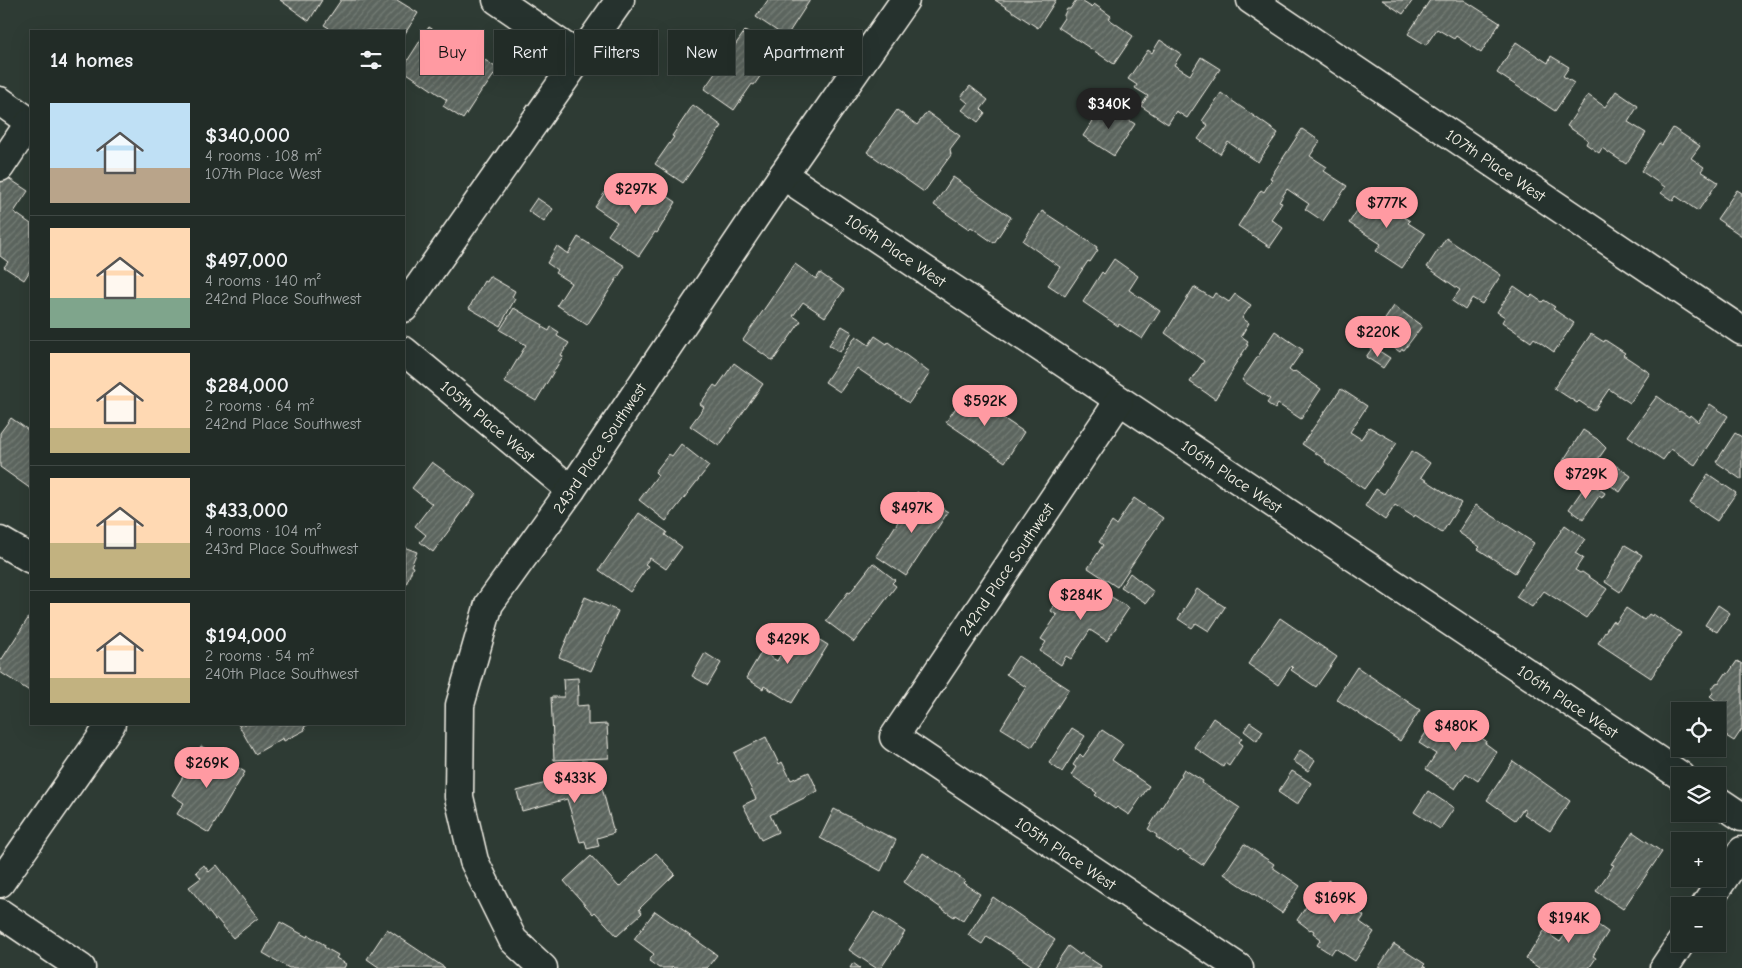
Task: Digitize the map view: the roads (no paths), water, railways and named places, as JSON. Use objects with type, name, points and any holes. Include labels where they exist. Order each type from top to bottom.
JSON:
[{"type":"street","points":[[497,0],[575,55]]},
{"type":"street","points":[[599,30],[620,0]]},
{"type":"street","name":"243rd Place Southwest","points":[[543,968],[513,940],[474,861],[459,797],[460,705],[489,604],[571,490],[905,0]]},
{"type":"street","name":"107th Place West","points":[[1251,0],[1742,331]]},
{"type":"street","points":[[405,307],[575,65]]},
{"type":"street","points":[[0,101],[30,121]]},
{"type":"street","points":[[0,167],[30,123]]},
{"type":"street","name":"106th Place West","points":[[784,175],[1671,769]]},
{"type":"street","name":"105th Place West","points":[[405,352],[571,490]]},
{"type":"street","name":"242nd Place Southwest","points":[[894,737],[1119,401]]},
{"type":"street","points":[[0,540],[30,559]]},
{"type":"street","points":[[0,883],[110,725]]},
{"type":"street","name":"105th Place West","points":[[894,737],[1239,968]]},
{"type":"street","points":[[1726,806],[1742,817]]},
{"type":"street","points":[[1711,897],[1742,852]]},
{"type":"street","points":[[0,913],[81,968]]},
{"type":"street","points":[[1664,968],[1675,952]]}]
